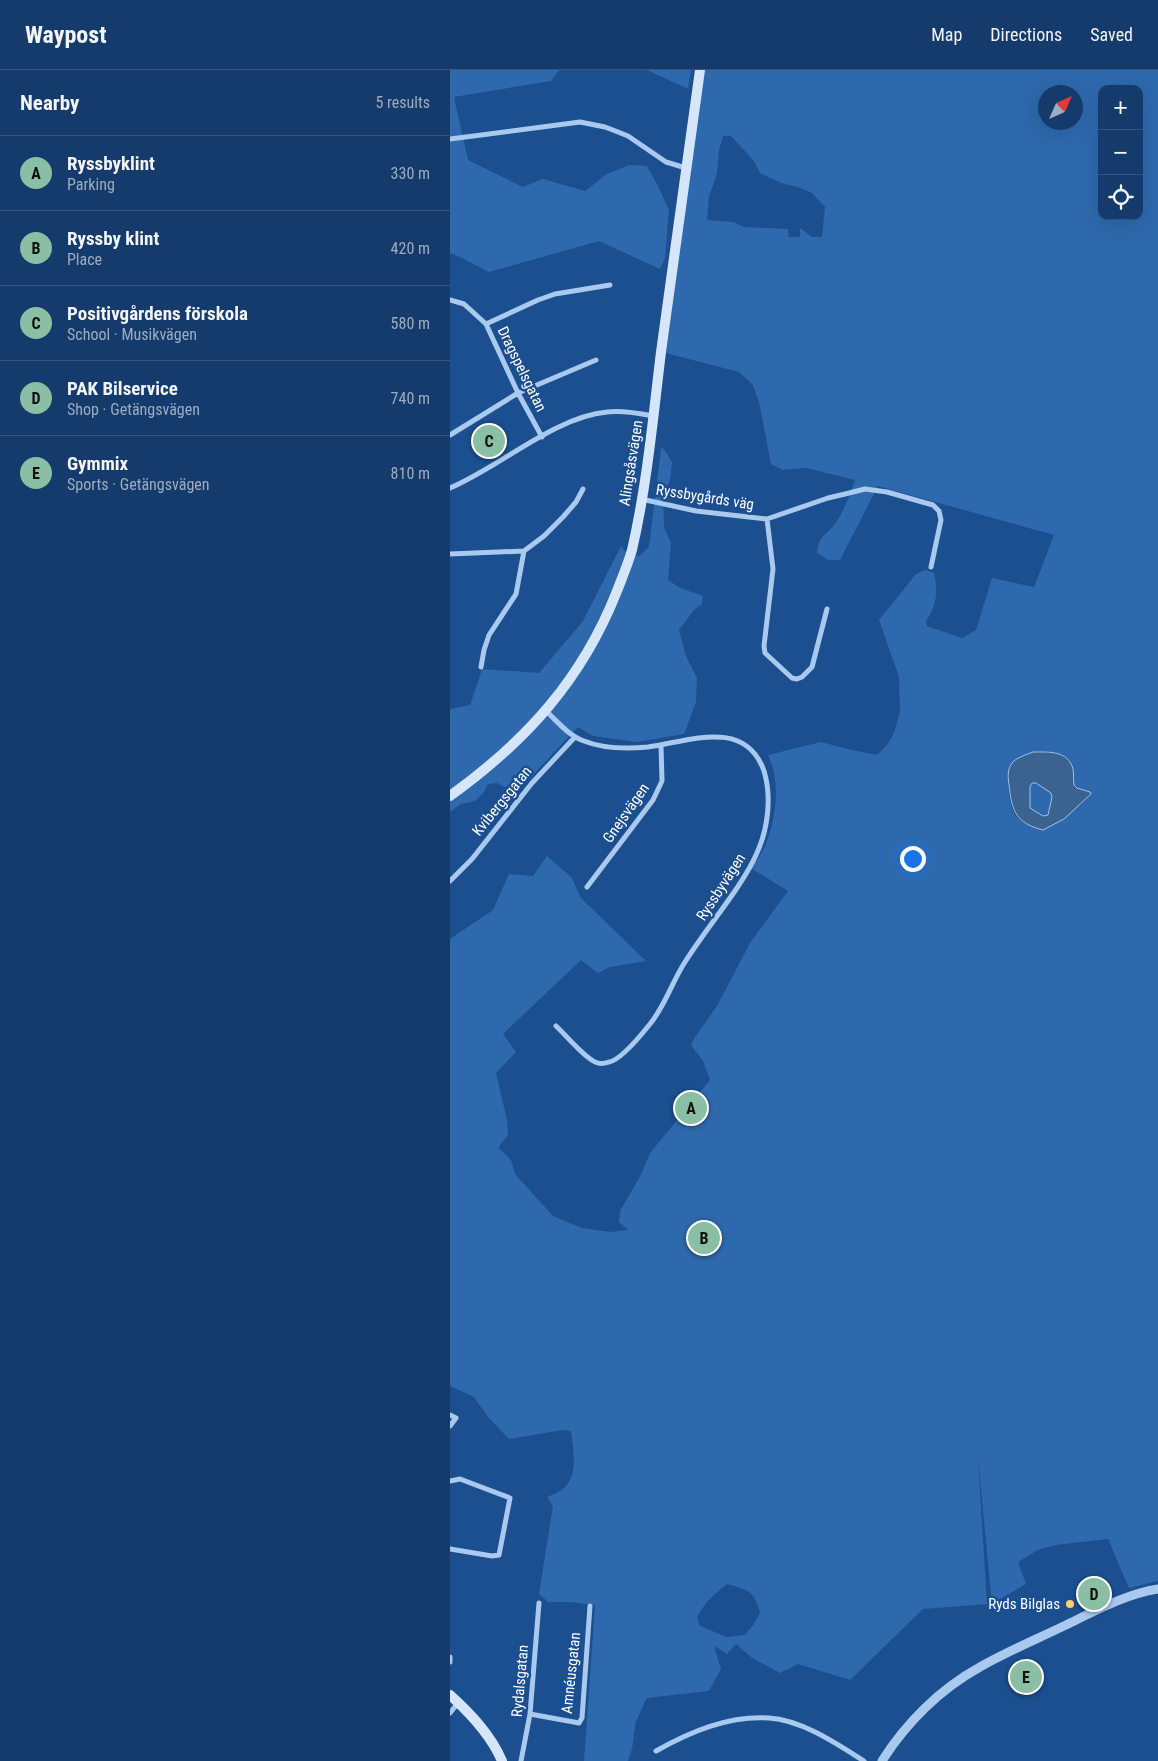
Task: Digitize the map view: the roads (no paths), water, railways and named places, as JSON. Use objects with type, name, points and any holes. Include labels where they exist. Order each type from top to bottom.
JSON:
[{"type":"main road","name":"Alingsåsvägen","points":[[450,796],[517,742],[564,690],[598,634],[632,551],[647,464],[700,70]]},
{"type":"main road","points":[[450,1695],[486,1732],[502,1761]]},
{"type":"street","points":[[450,138],[580,122],[605,127],[628,136],[666,162],[686,168]]},
{"type":"street","points":[[486,324],[555,294],[610,285]]},
{"type":"street","name":"Dragspelsgatan","points":[[450,300],[464,304],[486,324],[518,393],[542,437]]},
{"type":"street","points":[[450,435],[518,393],[596,360]]},
{"type":"street","points":[[450,488],[470,480],[570,421],[607,412],[620,411],[653,416]]},
{"type":"street","points":[[450,554],[524,551],[544,536],[564,517],[584,489]]},
{"type":"street","name":"Ryssbygårds väg","points":[[641,499],[683,509],[767,519],[828,498],[865,489],[887,492],[933,505],[939,512],[941,520],[931,568]]},
{"type":"street","points":[[767,519],[773,569],[764,646],[766,653],[792,678],[802,677],[812,667],[826,609]]},
{"type":"street","points":[[481,667],[489,635],[516,594],[524,551]]},
{"type":"street","name":"Ryssbyvägen","points":[[546,711],[575,737],[585,742],[620,748],[636,748],[711,736],[723,736],[741,743],[757,756],[763,768],[768,798],[768,813],[756,856],[723,909],[685,962],[659,1011],[639,1037],[616,1060],[598,1063],[590,1059],[556,1026]]},
{"type":"street","name":"Kvibergsgatan","points":[[450,882],[472,859],[532,783],[575,737]]},
{"type":"street","name":"Gnejsvägen","points":[[587,887],[654,800],[662,781],[661,744]]},
{"type":"street","points":[[450,1415],[456,1418],[450,1426]]},
{"type":"street","points":[[450,1481],[460,1479],[510,1498],[499,1556],[450,1549]]},
{"type":"street","points":[[882,1761],[895,1741],[914,1719],[939,1696],[980,1667],[1127,1597],[1158,1589]]},
{"type":"street","name":"Rydalsgatan","points":[[521,1761],[530,1714],[539,1604]]},
{"type":"street","name":"Amnéusgatan","points":[[530,1714],[579,1722],[582,1718],[590,1606]]},
{"type":"street","points":[[450,1657],[450,1662]]},
{"type":"street","points":[[450,1713],[458,1703]]},
{"type":"street","points":[[656,1751],[696,1732],[725,1722],[749,1718],[771,1718],[820,1734],[864,1761]]},
{"type":"place","name":"Positivgårdens förskola","points":[[489,441]]},
{"type":"place","name":"Ryssbyklint","points":[[691,1108]]},
{"type":"place","name":"Ryssby klint","points":[[704,1238]]},
{"type":"place","name":"PAK Bilservice","points":[[1094,1594]]},
{"type":"place","name":"Ryds Bilglas","points":[[1070,1604]]},
{"type":"place","name":"Gymmix","points":[[1026,1677]]}]
